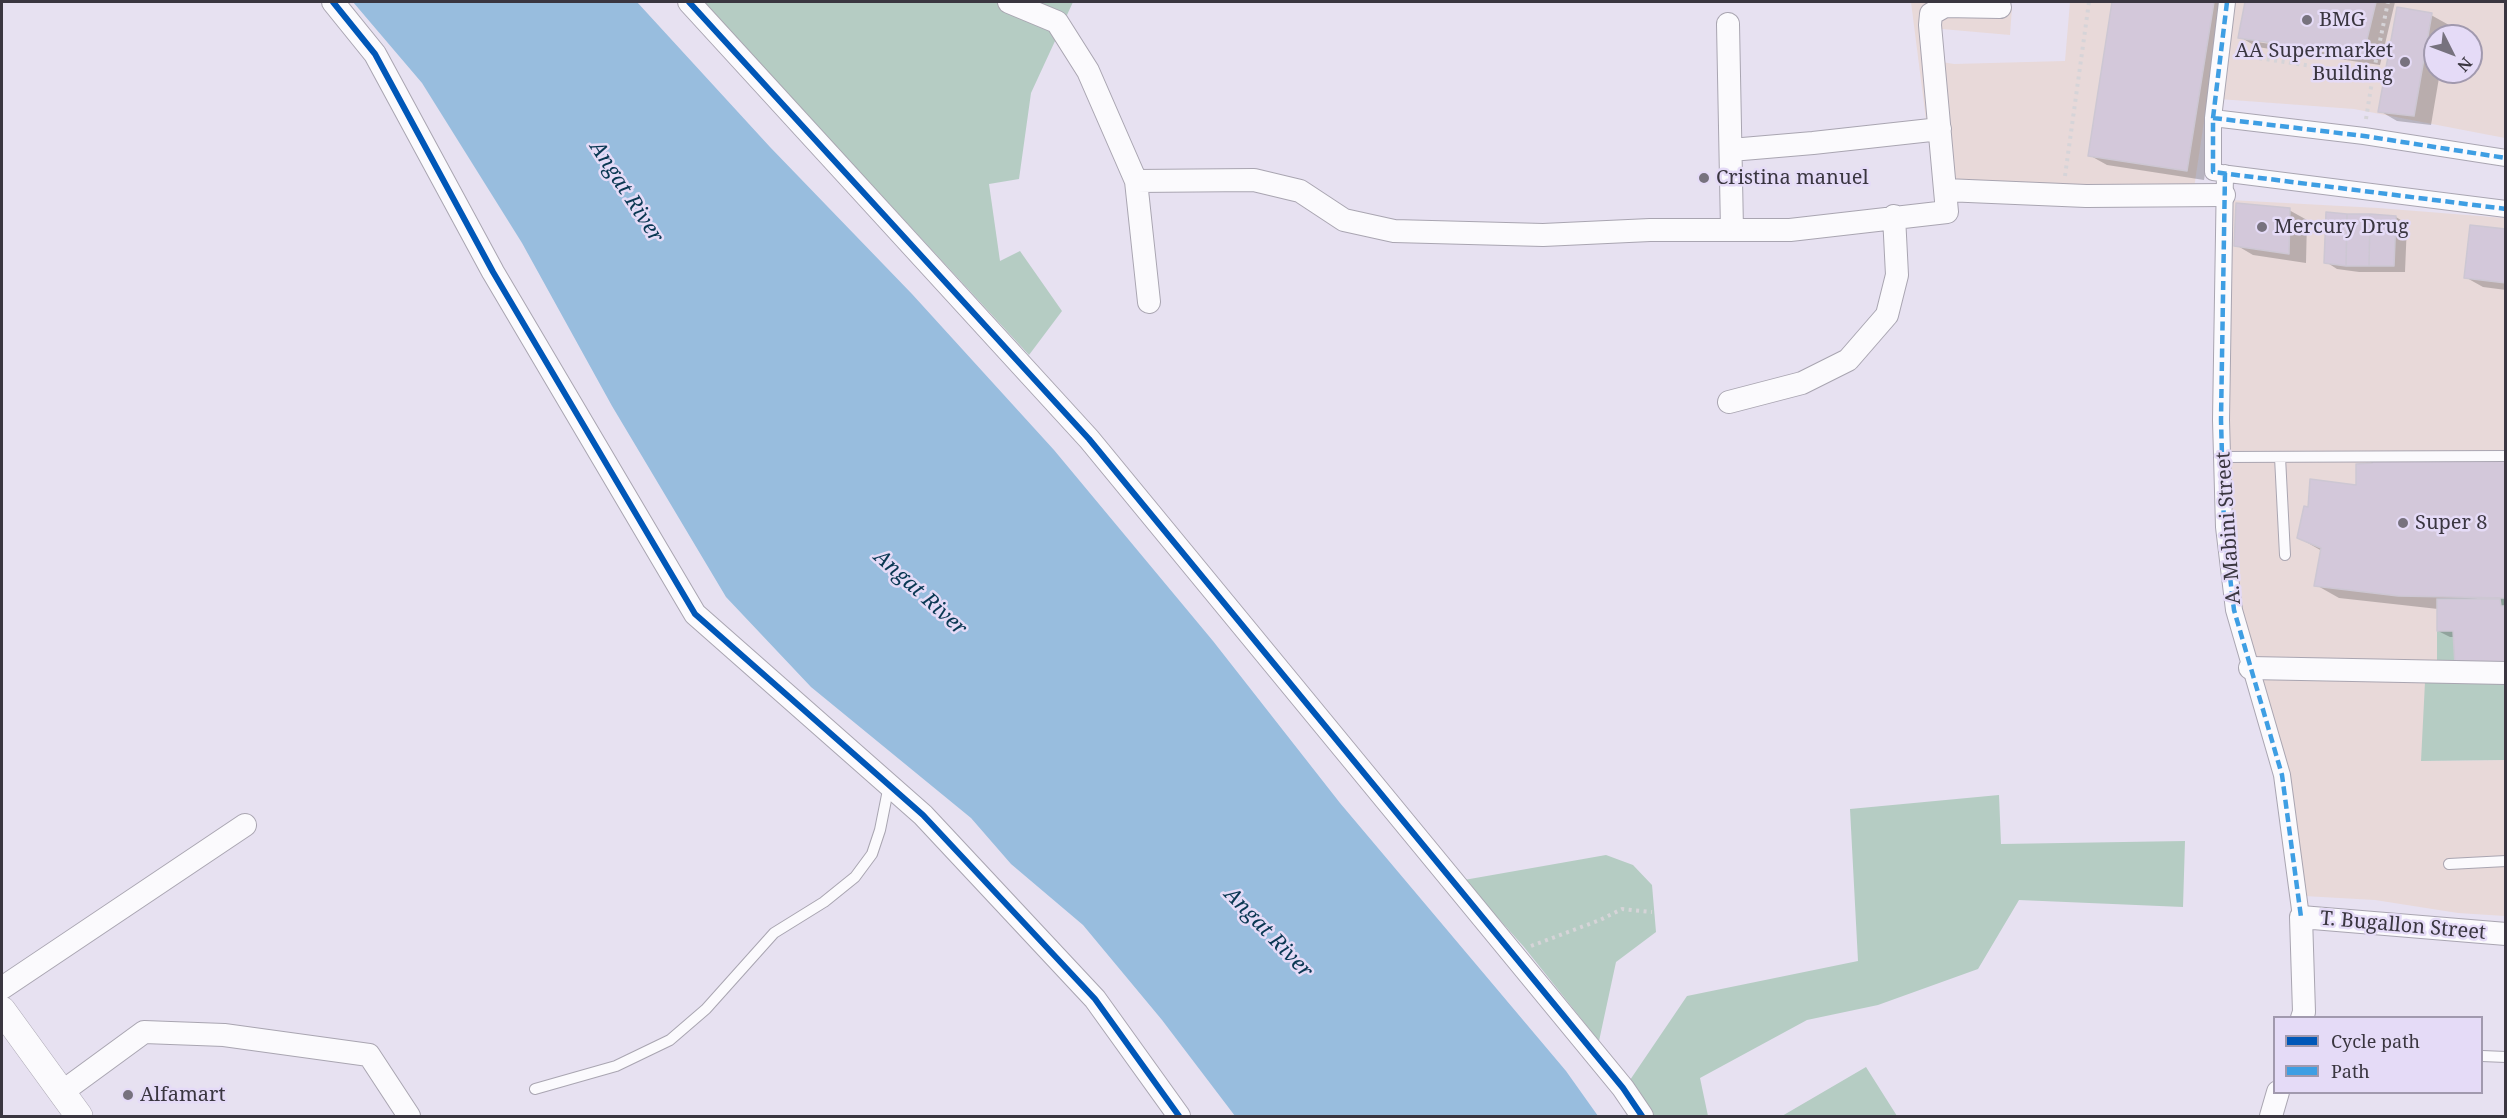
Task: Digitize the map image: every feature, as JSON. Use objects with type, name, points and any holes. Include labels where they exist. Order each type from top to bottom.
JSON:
[{"type":"street","points":[[333,2],[375,54],[493,272],[695,614],[923,815],[1095,999],[1179,1116]]},
{"type":"street","points":[[688,2],[1089,439],[1623,1088],[1642,1116]]},
{"type":"street","points":[[1009,2],[1057,22],[1088,71],[1136,181],[1149,302]]},
{"type":"street","name":"A. Mabini Street","points":[[2227,2],[2213,118],[2221,180],[2224,527],[2234,609],[2282,775],[2301,917],[2302,1016]]},
{"type":"street","points":[[1136,181],[1254,180],[1300,191],[1344,220],[1394,231],[1543,235],[1650,230],[1790,230],[1894,216],[1947,212],[1930,25],[1931,14],[1945,6],[2000,7]]},
{"type":"street","points":[[1728,24],[1732,230]]},
{"type":"street","points":[[2213,118],[2364,136],[2505,158]]},
{"type":"street","points":[[1731,150],[1940,129]]},
{"type":"street","points":[[1945,190],[2062,195],[2221,180],[2505,209]]},
{"type":"street","points":[[1729,402],[1802,382],[1848,360],[1887,315],[1897,275],[1894,216]]},
{"type":"street","points":[[2250,668],[2505,673]]},
{"type":"street","points":[[2,988],[245,825]]},
{"type":"street","name":"T. Bugallon Street","points":[[2301,917],[2505,934]]},
{"type":"street","points":[[2,1010],[80,1116]]},
{"type":"street","points":[[62,1092],[144,1032],[224,1035],[369,1055],[410,1116]]},
{"type":"street","points":[[2271,1116],[2277,1094]]},
{"type":"lane","points":[[2223,456],[2505,456]]},
{"type":"lane","points":[[2280,457],[2285,555]]},
{"type":"lane","points":[[535,1089],[616,1066],[670,1040],[697,1017],[774,933],[824,902],[855,877],[872,854],[880,830],[889,785]]},
{"type":"lane","points":[[2449,864],[2505,861]]},
{"type":"lane","points":[[2483,1056],[2505,1057]]},
{"type":"path","points":[[2062,195],[2089,2]]},
{"type":"path","points":[[2364,136],[2373,75],[2388,2]]},
{"type":"path","points":[[2222,52],[2373,75]]},
{"type":"path","points":[[1512,953],[1600,920],[1622,909],[1652,912]]},
{"type":"shaded area","points":[[1911,2],[1981,2],[2012,7],[2010,35],[1942,29],[1942,62],[1954,64],[2065,61],[2070,2],[2222,2],[2193,195],[1936,198]]},
{"type":"shaded area","points":[[2232,2],[2505,2],[2505,138],[2354,109],[2219,99]]},
{"type":"shaded area","points":[[2230,200],[2505,218],[2505,598],[2437,598],[2437,683],[2421,761],[2505,760],[2505,916],[2458,913],[2375,900],[2304,896],[2239,607],[2229,507]]},
{"type":"green space","points":[[698,2],[1073,2],[1031,93],[1019,179],[989,184],[1000,261],[1020,251],[1062,311],[1029,355],[872,185]]},
{"type":"green space","points":[[2437,598],[2505,598],[2505,760],[2421,761],[2425,682],[2437,682]]},
{"type":"green space","points":[[1999,795],[2001,844],[2185,841],[2183,907],[2019,900],[1978,969],[1878,1005],[1807,1020],[1700,1078],[1708,1116],[1652,1116],[1630,1080],[1687,996],[1858,961],[1850,809]]},
{"type":"green space","points":[[1606,855],[1633,865],[1652,885],[1656,932],[1616,962],[1599,1041],[1524,947],[1464,880]]},
{"type":"green space","points":[[1866,1067],[1897,1116],[1782,1116]]},
{"type":"water","name":"Angat River","points":[[353,2],[637,2],[770,147],[912,294],[1054,450],[1213,641],[1340,803],[1566,1071],[1598,1116],[1235,1116],[1162,1020],[1083,925],[1011,864],[971,818],[811,687],[726,597],[612,406],[522,243],[422,83]]},
{"type":"building","points":[[2112,2],[2214,2],[2187,171],[2088,156]]},
{"type":"building","name":"BMG","points":[[2245,2],[2376,2],[2363,56],[2238,38]]},
{"type":"building","name":"AA Supermarket Building","points":[[2397,7],[2432,13],[2430,24],[2423,24],[2423,64],[2414,116],[2378,112]]},
{"type":"building","name":"Mercury Drug","points":[[2236,203],[2290,208],[2289,254],[2234,246]]},
{"type":"building","points":[[2326,212],[2347,214],[2346,266],[2324,263]]},
{"type":"building","points":[[2347,214],[2370,214],[2369,266],[2346,266]]},
{"type":"building","points":[[2370,214],[2396,216],[2394,266],[2369,266]]},
{"type":"building","points":[[2470,225],[2506,229],[2506,283],[2464,278]]},
{"type":"building","name":"Super 8","points":[[2373,458],[2506,461],[2506,598],[2398,596],[2314,586],[2321,548],[2297,538],[2304,506],[2308,507],[2310,479],[2356,485],[2356,464],[2372,463]]},
{"type":"building","points":[[2437,599],[2500,599],[2501,606],[2506,606],[2506,663],[2455,666],[2453,631],[2437,631]]},
{"type":"marked path","points":[[2227,2],[2213,118],[2213,172],[2506,209]]},
{"type":"marked path","points":[[2213,118],[2364,136],[2506,158]]},
{"type":"marked path","points":[[2225,173],[2221,420],[2224,527],[2234,610],[2282,775],[2301,917]]},
{"type":"cycle path","points":[[333,2],[375,54],[493,272],[695,614],[923,815],[1095,999],[1179,1116]]},
{"type":"cycle path","points":[[689,2],[1089,439],[1623,1088],[1642,1116]]},
{"type":"place","name":"BMG","points":[[2307,20]]},
{"type":"place","name":"AA Supermarket Building","points":[[2405,62]]},
{"type":"place","name":"Cristina manuel","points":[[1704,178]]},
{"type":"place","name":"Mercury Drug","points":[[2262,227]]},
{"type":"place","name":"Super 8","points":[[2403,523]]},
{"type":"place","name":"Alfamart","points":[[128,1095]]}]
